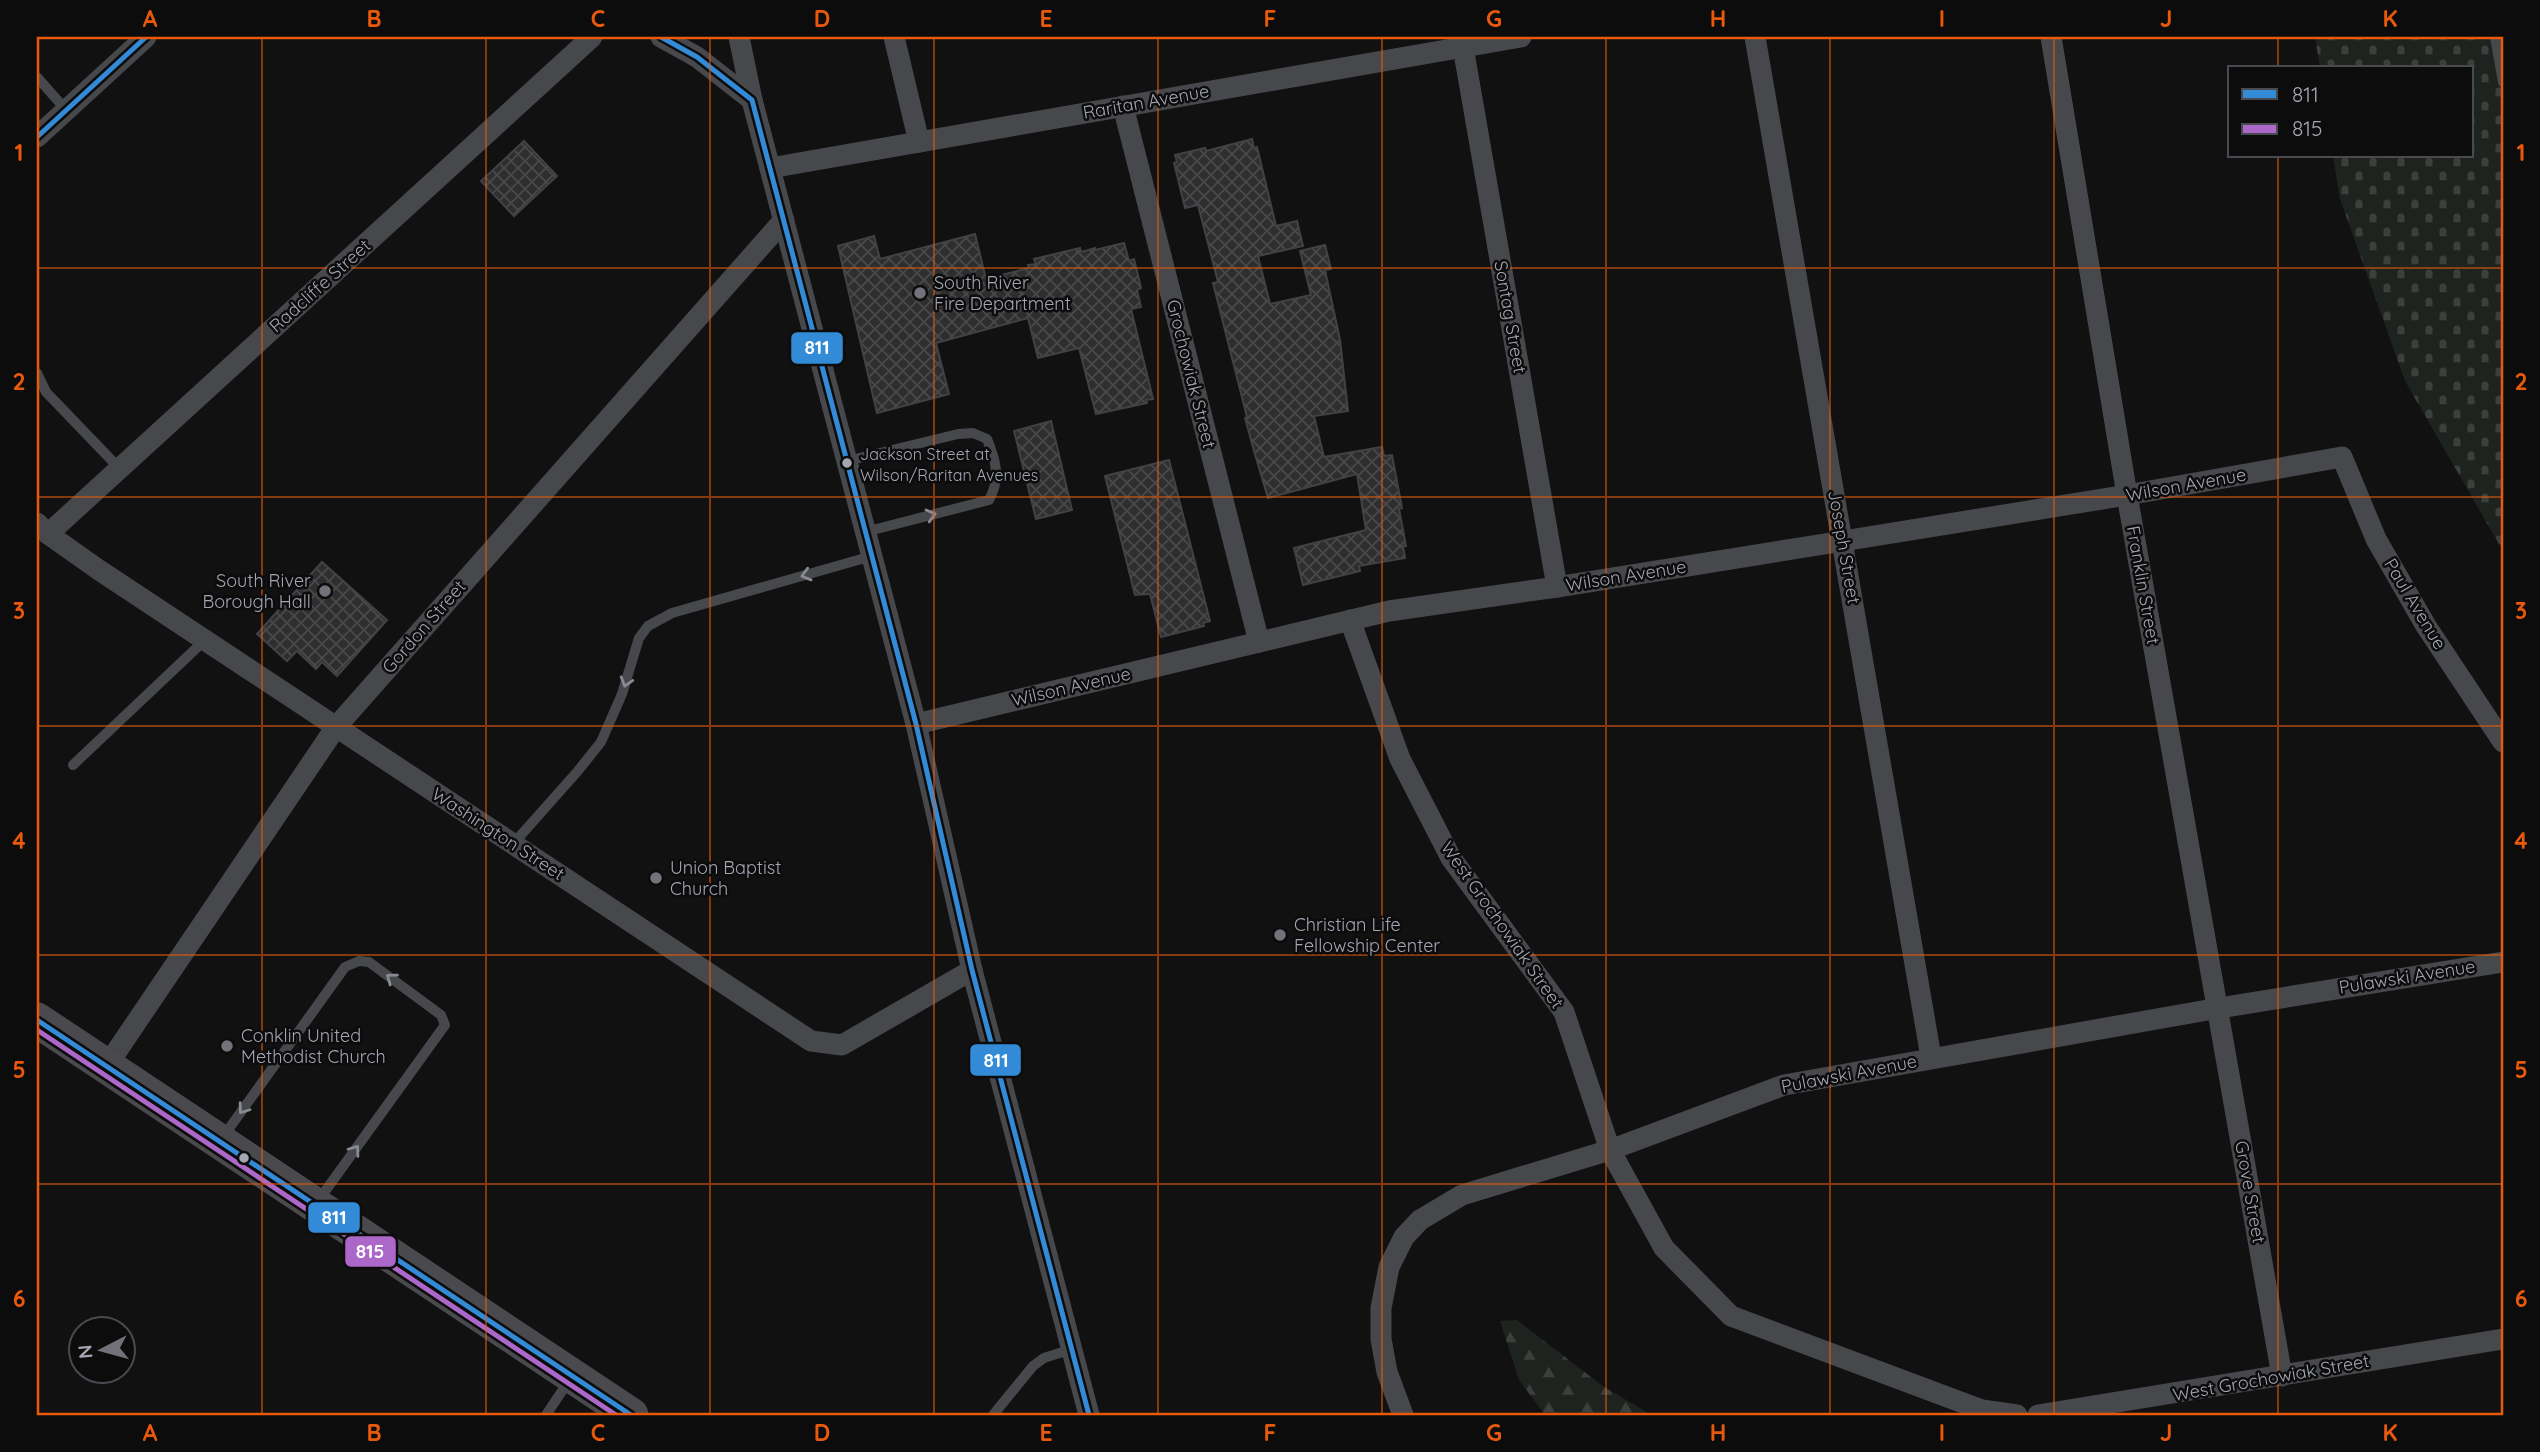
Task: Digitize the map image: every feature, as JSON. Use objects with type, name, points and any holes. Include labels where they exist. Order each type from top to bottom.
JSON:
[{"type":"main road","points":[[37,1020],[631,1415]]},
{"type":"street","points":[[37,137],[146,37]]},
{"type":"street","name":"Radcliffe Street","points":[[43,529],[120,469],[592,37]]},
{"type":"street","points":[[661,37],[697,57],[752,100]]},
{"type":"street","points":[[739,37],[752,100],[916,724],[972,970],[1089,1415]]},
{"type":"street","points":[[894,37],[919,142]]},
{"type":"street","name":"Raritan Avenue","points":[[770,169],[1521,37]]},
{"type":"street","name":"Joseph Street","points":[[1755,37],[1931,1057]]},
{"type":"street","name":"Franklin Street","points":[[2051,37],[2127,495],[2219,1008]]},
{"type":"street","name":"Sontag Street","points":[[1463,47],[1557,587]]},
{"type":"street","name":"Grochowiak Street","points":[[1123,106],[1259,642]]},
{"type":"street","name":"Gordon Street","points":[[106,1067],[336,727],[784,220]]},
{"type":"street","name":"Wilson Avenue","points":[[916,724],[1389,611],[1843,541],[2343,457]]},
{"type":"street","name":"Paul Avenue","points":[[2343,457],[2376,539],[2426,626],[2503,742]]},
{"type":"street","name":"Washington Street","points":[[43,529],[205,640],[811,1041],[842,1045],[972,970]]},
{"type":"street","name":"West Grochowiak Street","points":[[1350,620],[1401,759],[1451,858],[1564,1012],[1610,1150],[1664,1248],[1731,1317],[1982,1410],[2017,1415]]},
{"type":"street","name":"Pulawski Avenue","points":[[1403,1415],[1387,1372],[1381,1339],[1381,1308],[1389,1267],[1404,1237],[1420,1220],[1462,1195],[1610,1150],[1784,1085],[1931,1057],[2503,962]]},
{"type":"street","name":"Grove Street","points":[[2219,1008],[2282,1376]]},
{"type":"street","name":"West Grochowiak Street","points":[[2038,1415],[2503,1339]]},
{"type":"lane","points":[[2495,37],[2503,82]]},
{"type":"lane","points":[[37,76],[65,110]]},
{"type":"lane","points":[[37,373],[46,392],[120,469]]},
{"type":"lane","points":[[847,461],[958,434],[973,433],[987,439],[994,455],[998,470],[995,489],[989,500],[866,532]]},
{"type":"lane","points":[[513,844],[600,743],[622,694],[639,638],[648,626],[672,613],[872,556]]},
{"type":"lane","points":[[73,765],[205,640]]},
{"type":"lane","points":[[219,1142],[345,967],[359,961],[369,962],[441,1015],[445,1025],[315,1206]]},
{"type":"lane","points":[[993,1415],[1033,1366],[1072,1349]]},
{"type":"lane","points":[[546,1415],[572,1376]]},
{"type":"green space","points":[[2315,37],[2503,37],[2503,551],[2405,381],[2340,199],[2333,158],[2474,158],[2474,66],[2320,66]]},
{"type":"green space","points":[[1517,1320],[1604,1387],[1652,1415],[1545,1415],[1519,1380],[1500,1321]]},
{"type":"building","points":[[1252,139],[1254,148],[1257,147],[1276,226],[1297,221],[1303,246],[1258,256],[1270,304],[1311,295],[1300,251],[1325,245],[1331,269],[1325,270],[1340,340],[1348,411],[1314,416],[1324,457],[1382,447],[1384,456],[1392,455],[1402,508],[1399,509],[1406,546],[1403,546],[1405,558],[1359,566],[1360,571],[1303,585],[1294,548],[1366,530],[1357,474],[1268,498],[1245,418],[1247,417],[1213,283],[1218,282],[1198,205],[1185,208],[1174,163],[1177,162],[1175,155],[1205,148],[1206,151]]},
{"type":"building","points":[[524,141],[557,176],[514,216],[481,181]]},
{"type":"building","points":[[975,234],[986,279],[1029,268],[1028,265],[1036,264],[1034,259],[1080,248],[1081,252],[1124,243],[1129,261],[1134,259],[1141,288],[1137,290],[1141,307],[1131,309],[1153,399],[1146,400],[1147,403],[1096,414],[1079,348],[1038,358],[1028,318],[936,343],[949,394],[877,413],[838,246],[874,236],[880,259]]},
{"type":"building","points":[[1051,421],[1072,510],[1036,519],[1014,431]]},
{"type":"building","points":[[1169,460],[1210,621],[1203,623],[1204,626],[1161,637],[1150,594],[1135,595],[1105,476]]},
{"type":"building","name":"South River Borough Hall","points":[[322,562],[387,620],[337,676],[322,662],[316,669],[297,651],[287,661],[257,634]]},
{"type":"transit line","name":"811","points":[[37,137],[146,37]]},
{"type":"transit line","name":"811","points":[[661,37],[697,57],[752,100],[916,724],[972,970],[1089,1415]]},
{"type":"transit line","name":"811","points":[[37,1020],[631,1415]]},
{"type":"transit line","name":"815","points":[[37,1030],[616,1415]]},
{"type":"place","name":"South River Fire Department","points":[[920,293]]},
{"type":"place","name":"Jackson Street at Wilson/Raritan Avenues","points":[[847,463]]},
{"type":"place","name":"South River Borough Hall","points":[[325,591]]},
{"type":"place","name":"Union Baptist Church","points":[[656,878]]},
{"type":"place","name":"Christian Life Fellowship Center","points":[[1280,935]]},
{"type":"place","name":"Conklin United Methodist Church","points":[[227,1046]]}]
